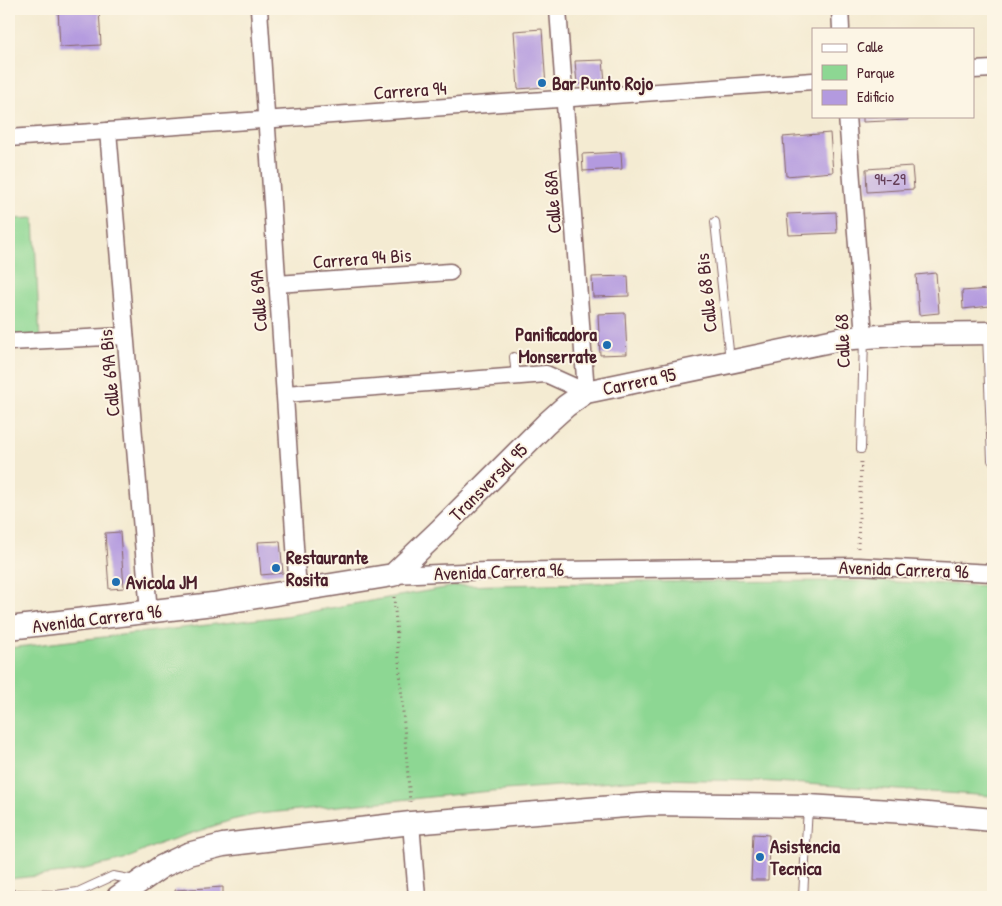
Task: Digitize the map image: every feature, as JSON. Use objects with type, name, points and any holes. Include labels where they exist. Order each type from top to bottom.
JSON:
[{"type":"main road","name":"Carrera 95","points":[[586,392],[840,339],[908,334],[990,334]]},
{"type":"main road","name":"Transversal 95","points":[[393,575],[454,517],[546,424],[566,406],[586,392]]},
{"type":"main road","name":"Avenida Carrera 96","points":[[9,628],[213,604],[393,575]]},
{"type":"main road","points":[[118,897],[141,889],[161,867],[188,854],[223,845],[411,823],[651,804],[808,806],[993,820]]},
{"type":"street","name":"Calle 69A","points":[[259,9],[298,590]]},
{"type":"street","name":"Calle 68A","points":[[558,9],[586,392]]},
{"type":"street","points":[[840,9],[841,28]]},
{"type":"street","points":[[974,70],[993,69]]},
{"type":"street","name":"Carrera 94","points":[[9,138],[812,81]]},
{"type":"street","name":"Calle 68","points":[[847,118],[864,336]]},
{"type":"street","name":"Calle 69A Bis","points":[[108,131],[149,612]]},
{"type":"street","name":"Carrera 94 Bis","points":[[277,284],[450,272]]},
{"type":"street","points":[[9,342],[125,336]]},
{"type":"street","name":"Carrera 95","points":[[285,394],[546,374],[586,392]]},
{"type":"street","name":"Avenida Carrera 96","points":[[393,575],[486,570],[858,566],[993,573]]},
{"type":"street","points":[[411,823],[416,897]]},
{"type":"lane","name":"Calle 68 Bis","points":[[715,222],[730,362]]},
{"type":"lane","points":[[990,334],[992,460]]},
{"type":"lane","name":"Calle 68","points":[[861,449],[864,336]]},
{"type":"lane","points":[[514,357],[516,376]]},
{"type":"lane","points":[[803,897],[808,806]]},
{"type":"lane","points":[[9,894],[56,895],[78,892],[113,876],[141,889]]},
{"type":"path","points":[[858,566],[861,449]]},
{"type":"path","points":[[992,460],[993,493]]},
{"type":"path","points":[[393,575],[411,823]]},
{"type":"green space","points":[[34,218],[40,341],[9,342],[9,219]]},
{"type":"green space","points":[[873,581],[993,586],[993,796],[758,781],[653,779],[491,791],[258,814],[232,820],[159,844],[124,860],[72,872],[9,879],[9,648],[285,616],[456,586],[638,582]]},
{"type":"building","points":[[58,9],[99,9],[101,45],[60,47]]},
{"type":"building","points":[[542,29],[546,87],[518,89],[514,31]]},
{"type":"building","points":[[603,60],[605,82],[577,84],[575,61]]},
{"type":"building","points":[[863,118],[908,118],[908,120],[863,122]]},
{"type":"building","points":[[830,133],[833,172],[786,176],[783,137]]},
{"type":"building","points":[[621,152],[622,169],[583,171],[582,154]]},
{"type":"building","points":[[912,166],[914,189],[867,192],[866,169]]},
{"type":"building","points":[[836,212],[837,233],[789,235],[787,214]]},
{"type":"building","points":[[936,273],[939,313],[919,315],[916,275]]},
{"type":"building","points":[[628,276],[629,296],[593,297],[592,277]]},
{"type":"building","points":[[989,289],[990,306],[963,309],[962,291]]},
{"type":"building","points":[[625,313],[627,354],[600,355],[598,314]]},
{"type":"building","points":[[120,532],[124,588],[109,589],[105,533]]},
{"type":"building","points":[[280,541],[283,573],[261,575],[258,542]]},
{"type":"building","name":"Asistencia Tecnica","points":[[753,834],[769,835],[768,880],[751,880]]},
{"type":"building","points":[[223,887],[223,897],[176,897],[175,890]]},
{"type":"place","name":"Bar Punto Rojo","points":[[542,83]]},
{"type":"place","name":"Panificadora Monserrate","points":[[607,345]]},
{"type":"place","name":"Restaurante Rosita","points":[[276,568]]},
{"type":"place","name":"Avicola JM","points":[[116,582]]},
{"type":"place","name":"Asistencia Tecnica","points":[[760,857]]}]
